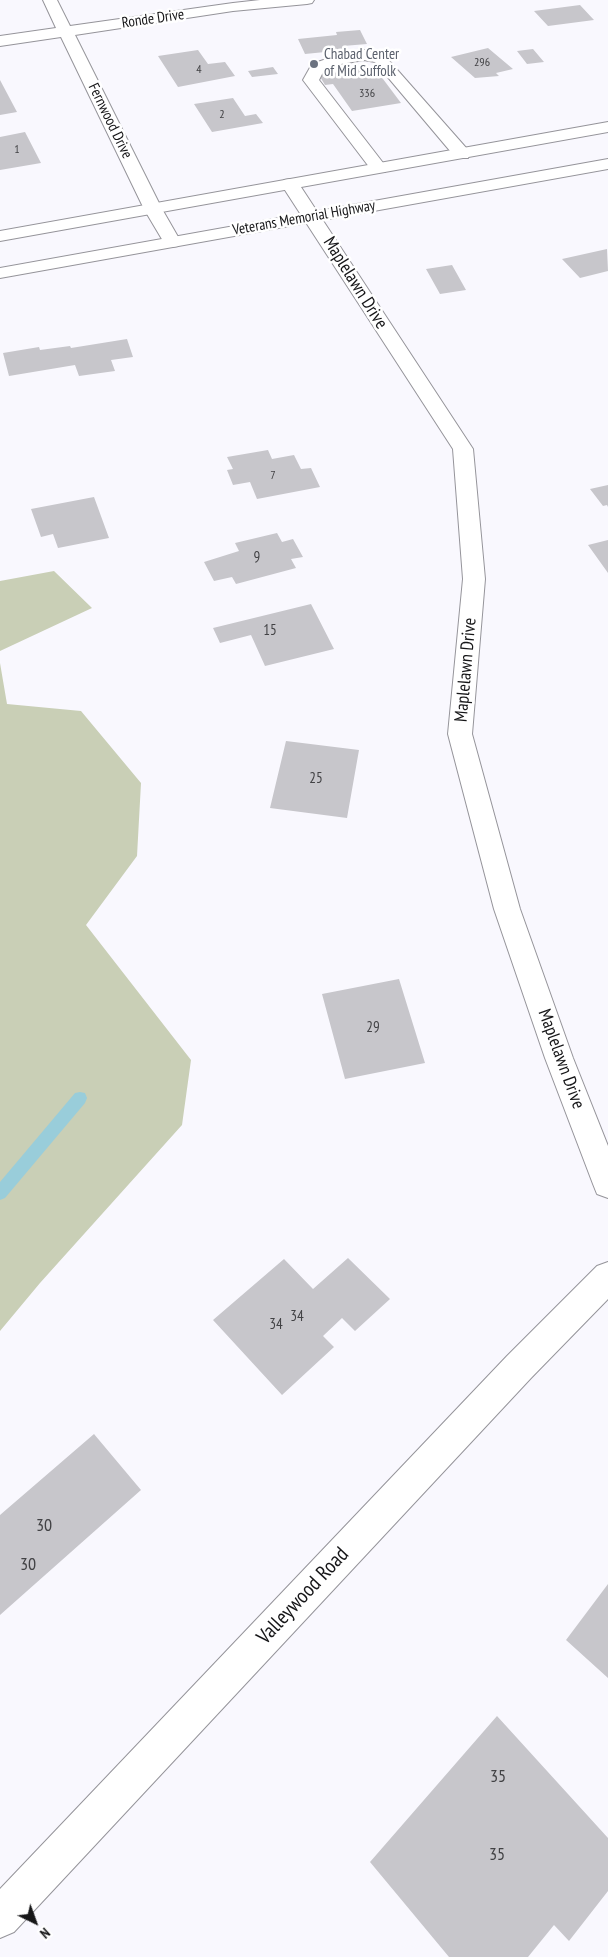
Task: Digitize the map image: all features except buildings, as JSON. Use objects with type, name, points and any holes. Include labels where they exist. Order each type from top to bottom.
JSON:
[{"type":"street","name":"Fernwood Drive","points":[[50,0],[172,242]]},
{"type":"street","name":"Ronde Drive","points":[[0,41],[233,7],[306,0]]},
{"type":"street","points":[[379,168],[311,80],[318,67],[326,63],[364,55],[372,55],[380,59],[462,154]]},
{"type":"street","name":"Veterans Memorial Highway","points":[[0,236],[608,127]]},
{"type":"street","name":"Veterans Memorial Highway","points":[[0,273],[608,164]]},
{"type":"street","name":"Maplelawn Drive","points":[[290,184],[463,449],[474,579],[460,734],[507,909],[559,1058],[608,1184]]},
{"type":"street","name":"Valleywood Road","points":[[0,1918],[519,1367],[608,1277]]},
{"type":"green space","points":[[54,571],[92,608],[0,651],[0,581]]},
{"type":"green space","points":[[0,663],[7,704],[81,711],[141,783],[137,856],[86,925],[191,1060],[182,1125],[40,1283],[0,1331]]},
{"type":"waterway","points":[[0,1193],[80,1098]]},
{"type":"place","name":"Chabad Center of Mid Suffolk","points":[[314,64]]}]
